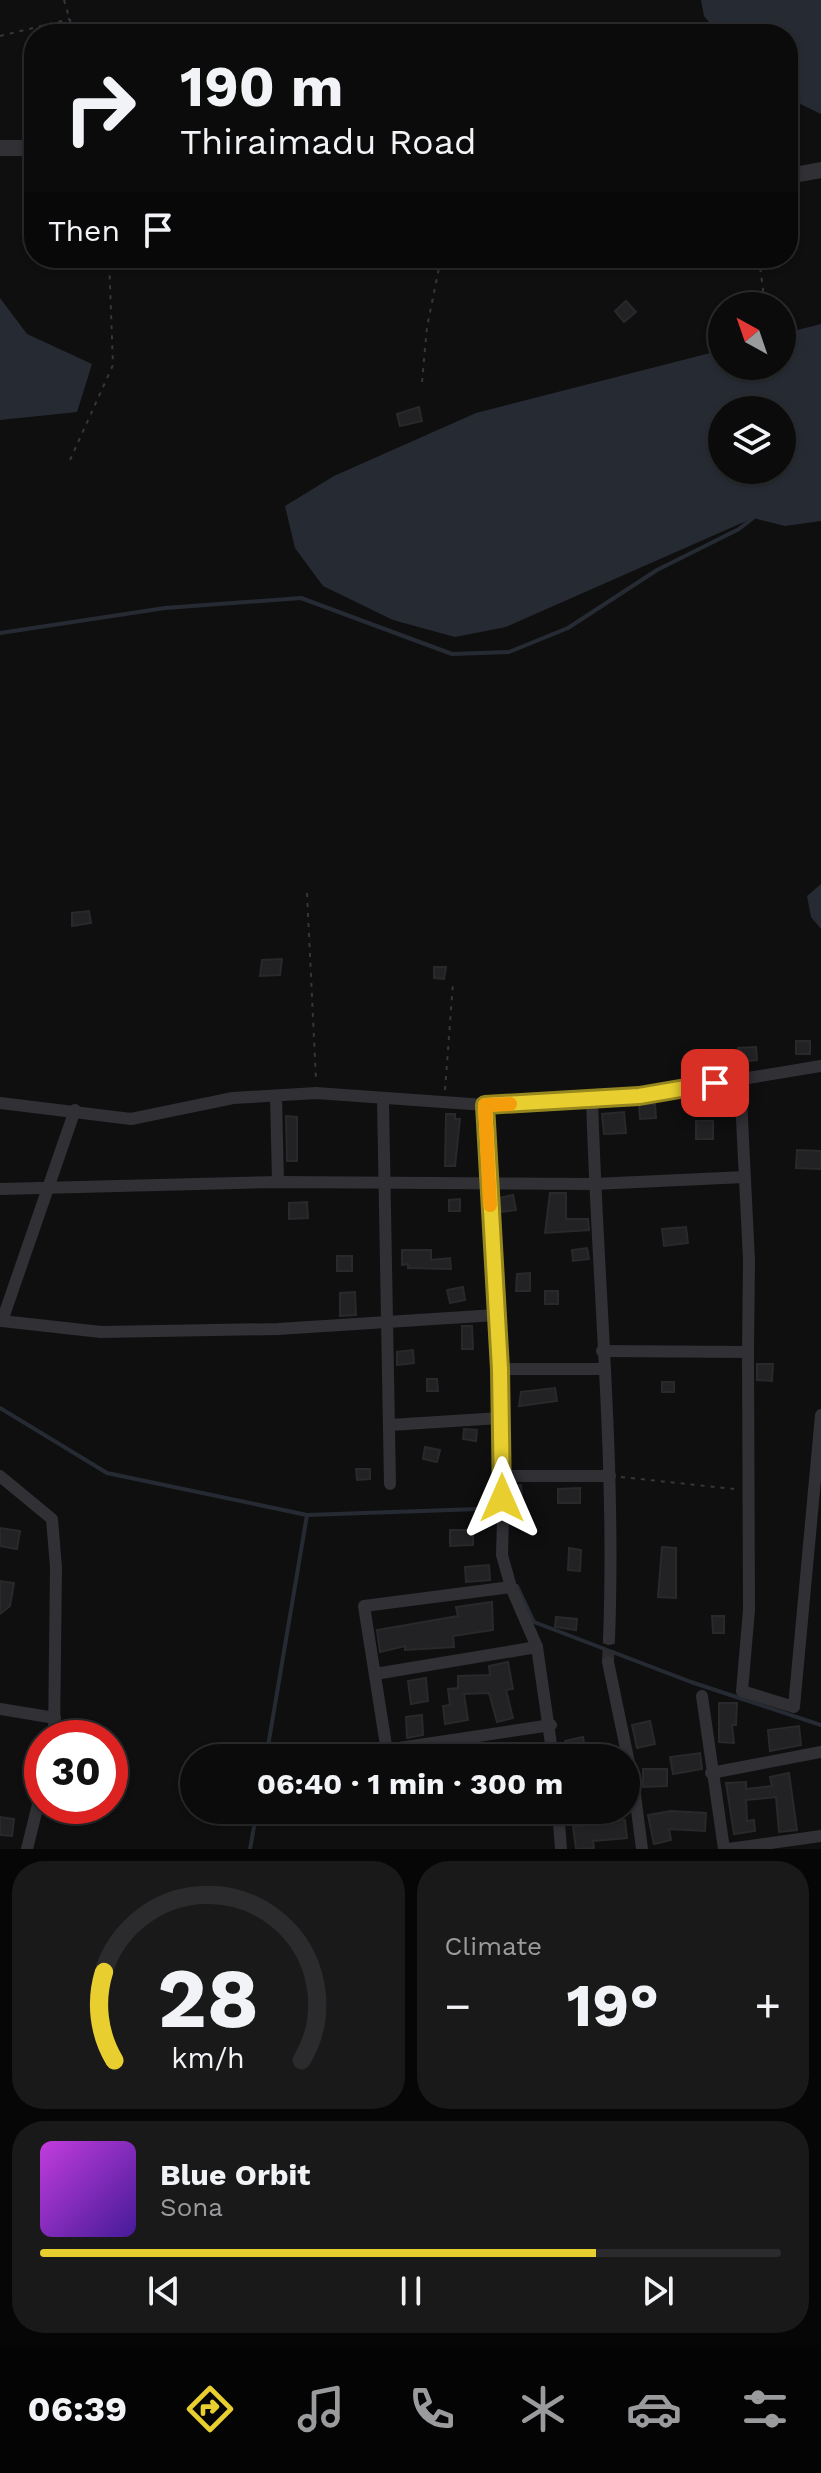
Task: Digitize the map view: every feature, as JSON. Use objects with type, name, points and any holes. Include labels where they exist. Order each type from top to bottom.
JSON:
[{"type":"street","points":[[0,148],[24,148]]},
{"type":"street","points":[[798,174],[821,170]]},
{"type":"street","points":[[0,1103],[131,1119],[233,1098],[316,1093],[485,1105],[639,1096],[821,1066]]},
{"type":"street","points":[[740,1079],[751,1491],[749,1610],[742,1691],[794,1707],[821,1415]]},
{"type":"street","points":[[276,1096],[278,1182]]},
{"type":"street","points":[[592,1098],[610,1476],[609,1639]]},
{"type":"street","points":[[383,1100],[390,1484]]},
{"type":"street","points":[[485,1105],[500,1369],[502,1498]]},
{"type":"street","points":[[75,1110],[2,1321],[101,1332],[278,1329],[496,1315]]},
{"type":"street","points":[[0,1189],[278,1182],[594,1184],[745,1177]]},
{"type":"street","points":[[602,1351],[748,1352]]},
{"type":"street","points":[[500,1369],[603,1369]]},
{"type":"street","points":[[390,1425],[500,1418]]},
{"type":"street","points":[[0,1476],[52,1519],[56,1567],[55,1718],[0,1709]]},
{"type":"street","points":[[502,1476],[610,1476]]},
{"type":"street","points":[[503,1519],[502,1555],[511,1587],[537,1647],[552,1744]]},
{"type":"street","points":[[386,1744],[364,1606],[511,1587]]},
{"type":"street","points":[[375,1674],[537,1647]]},
{"type":"street","points":[[608,1662],[634,1787],[642,1849]]},
{"type":"street","points":[[702,1696],[711,1773],[726,1849],[821,1836]]},
{"type":"street","points":[[444,1744],[551,1725]]},
{"type":"street","points":[[711,1773],[821,1752]]},
{"type":"street","points":[[27,1849],[33,1824]]},
{"type":"street","points":[[559,1824],[561,1849]]},
{"type":"path","points":[[64,0],[71,24]]},
{"type":"path","points":[[49,24],[70,19]]},
{"type":"path","points":[[0,36],[24,30]]},
{"type":"path","points":[[70,460],[113,365],[109,268]]},
{"type":"path","points":[[422,382],[427,327],[439,268]]},
{"type":"path","points":[[760,268],[763,292]]},
{"type":"path","points":[[307,893],[316,1093]]},
{"type":"path","points":[[444,1102],[453,983]]},
{"type":"path","points":[[610,1476],[751,1491]]},
{"type":"shaded area","points":[[701,0],[821,0],[821,114],[798,103],[798,24],[711,24],[704,16]]},
{"type":"shaded area","points":[[0,298],[27,334],[92,364],[77,412],[0,420]]},
{"type":"shaded area","points":[[821,324],[821,521],[785,526],[753,518],[506,627],[455,637],[393,620],[323,586],[295,548],[285,506],[334,476],[476,413],[708,354],[708,380],[796,380],[796,330]]},
{"type":"shaded area","points":[[821,884],[821,929],[811,917],[807,896]]},
{"type":"building","points":[[626,301],[636,312],[624,322],[615,311]]},
{"type":"building","points":[[419,407],[422,421],[400,426],[397,414]]},
{"type":"building","points":[[89,911],[91,923],[72,926],[72,913]]},
{"type":"building","points":[[282,959],[280,975],[260,976],[262,960]]},
{"type":"building","points":[[434,967],[446,967],[444,979],[434,978]]},
{"type":"building","points":[[796,1041],[810,1041],[810,1054],[796,1054]]},
{"type":"building","points":[[756,1047],[757,1060],[739,1062],[738,1048]]},
{"type":"building","points":[[655,1104],[656,1118],[640,1119],[639,1105]]},
{"type":"building","points":[[624,1112],[626,1133],[604,1134],[602,1114]]},
{"type":"building","points":[[446,1114],[455,1114],[455,1119],[460,1119],[455,1166],[445,1166]]},
{"type":"building","points":[[286,1116],[297,1117],[297,1161],[287,1161]]},
{"type":"building","points":[[696,1121],[713,1121],[713,1139],[696,1139]]},
{"type":"building","points":[[797,1150],[821,1151],[821,1169],[796,1168]]},
{"type":"building","points":[[550,1193],[566,1193],[566,1219],[588,1219],[589,1230],[545,1233]]},
{"type":"building","points":[[513,1195],[516,1210],[502,1212],[499,1198]]},
{"type":"building","points":[[460,1199],[460,1211],[449,1211],[449,1200]]},
{"type":"building","points":[[307,1202],[308,1218],[289,1219],[289,1203]]},
{"type":"building","points":[[686,1227],[688,1243],[664,1246],[662,1229]]},
{"type":"building","points":[[587,1248],[589,1259],[573,1261],[572,1250]]},
{"type":"building","points":[[402,1250],[431,1250],[431,1260],[450,1258],[451,1269],[408,1268],[408,1264],[402,1265]]},
{"type":"building","points":[[337,1256],[352,1256],[352,1271],[337,1271]]},
{"type":"building","points":[[530,1273],[530,1291],[516,1291],[517,1274]]},
{"type":"building","points":[[463,1287],[465,1300],[450,1303],[447,1290]]},
{"type":"building","points":[[545,1291],[558,1291],[558,1304],[545,1304]]},
{"type":"building","points":[[355,1292],[356,1315],[340,1316],[340,1293]]},
{"type":"building","points":[[462,1326],[472,1326],[473,1349],[462,1349]]},
{"type":"building","points":[[413,1350],[414,1363],[397,1365],[397,1352]]},
{"type":"building","points":[[757,1364],[773,1364],[772,1381],[757,1380]]},
{"type":"building","points":[[427,1379],[437,1379],[438,1391],[427,1391]]},
{"type":"building","points":[[662,1382],[674,1382],[674,1392],[662,1392]]},
{"type":"building","points":[[555,1388],[557,1401],[519,1406],[521,1392]]},
{"type":"building","points":[[464,1429],[477,1430],[476,1441],[463,1439]]},
{"type":"building","points":[[425,1447],[440,1450],[437,1462],[423,1459]]},
{"type":"building","points":[[356,1469],[370,1469],[370,1479],[357,1480]]},
{"type":"building","points":[[521,1485],[522,1498],[511,1500],[511,1486]]},
{"type":"building","points":[[580,1488],[580,1503],[558,1503],[558,1489]]},
{"type":"building","points":[[0,1528],[20,1531],[17,1549],[0,1546]]},
{"type":"building","points":[[450,1530],[473,1530],[473,1545],[450,1546]]},
{"type":"building","points":[[662,1547],[676,1548],[676,1598],[658,1597]]},
{"type":"building","points":[[569,1548],[581,1550],[580,1571],[568,1570]]},
{"type":"building","points":[[489,1565],[490,1580],[466,1582],[465,1567]]},
{"type":"building","points":[[0,1581],[14,1583],[10,1606],[0,1614]]},
{"type":"building","points":[[492,1602],[493,1630],[453,1636],[454,1647],[405,1650],[405,1646],[380,1652],[377,1630],[458,1616],[456,1607]]},
{"type":"building","points":[[712,1616],[724,1616],[724,1633],[713,1633]]},
{"type":"building","points":[[556,1617],[577,1619],[576,1630],[555,1627]]},
{"type":"building","points":[[508,1662],[513,1689],[506,1690],[513,1718],[497,1722],[489,1693],[464,1694],[468,1720],[445,1724],[443,1706],[450,1705],[448,1689],[458,1688],[458,1676],[490,1675],[489,1666]]},
{"type":"building","points":[[426,1678],[428,1701],[411,1704],[408,1681]]},
{"type":"building","points":[[719,1703],[737,1703],[736,1725],[732,1725],[734,1743],[719,1742]]},
{"type":"building","points":[[422,1715],[423,1735],[407,1738],[406,1717]]},
{"type":"building","points":[[650,1721],[655,1744],[640,1747],[640,1744],[636,1744],[632,1725]]},
{"type":"building","points":[[799,1726],[801,1745],[770,1751],[768,1730]]},
{"type":"building","points":[[583,1737],[584,1744],[566,1744],[565,1741]]},
{"type":"building","points":[[700,1753],[702,1769],[673,1774],[670,1757]]},
{"type":"building","points":[[643,1769],[667,1769],[667,1786],[643,1787]]},
{"type":"building","points":[[789,1773],[797,1830],[779,1832],[776,1797],[746,1800],[747,1821],[754,1820],[755,1831],[734,1834],[726,1783],[746,1782],[746,1789],[772,1786],[770,1777]]},
{"type":"building","points":[[671,1811],[706,1813],[705,1831],[669,1829],[671,1840],[654,1844],[648,1815]]},
{"type":"building","points":[[0,1817],[14,1819],[12,1836],[0,1835]]},
{"type":"building","points":[[625,1824],[627,1838],[593,1841],[594,1848],[576,1849],[573,1827]]},
{"type":"waterway","points":[[0,633],[165,608],[301,598],[452,654],[509,652],[568,628],[657,570],[739,529],[753,518]]},
{"type":"waterway","points":[[0,1408],[107,1473],[307,1515],[268,1744]]},
{"type":"waterway","points":[[307,1515],[507,1508],[507,1519]]},
{"type":"waterway","points":[[517,1586],[534,1622],[691,1682],[821,1725]]},
{"type":"waterway","points":[[250,1849],[254,1824]]},
{"type":"tunnel","points":[[608,1662],[609,1639]]},
{"type":"slow traffic","points":[[490,1205],[485,1105],[510,1104]]},
{"type":"route","points":[[502,1498],[500,1369],[485,1105],[639,1096],[715,1083]]}]
